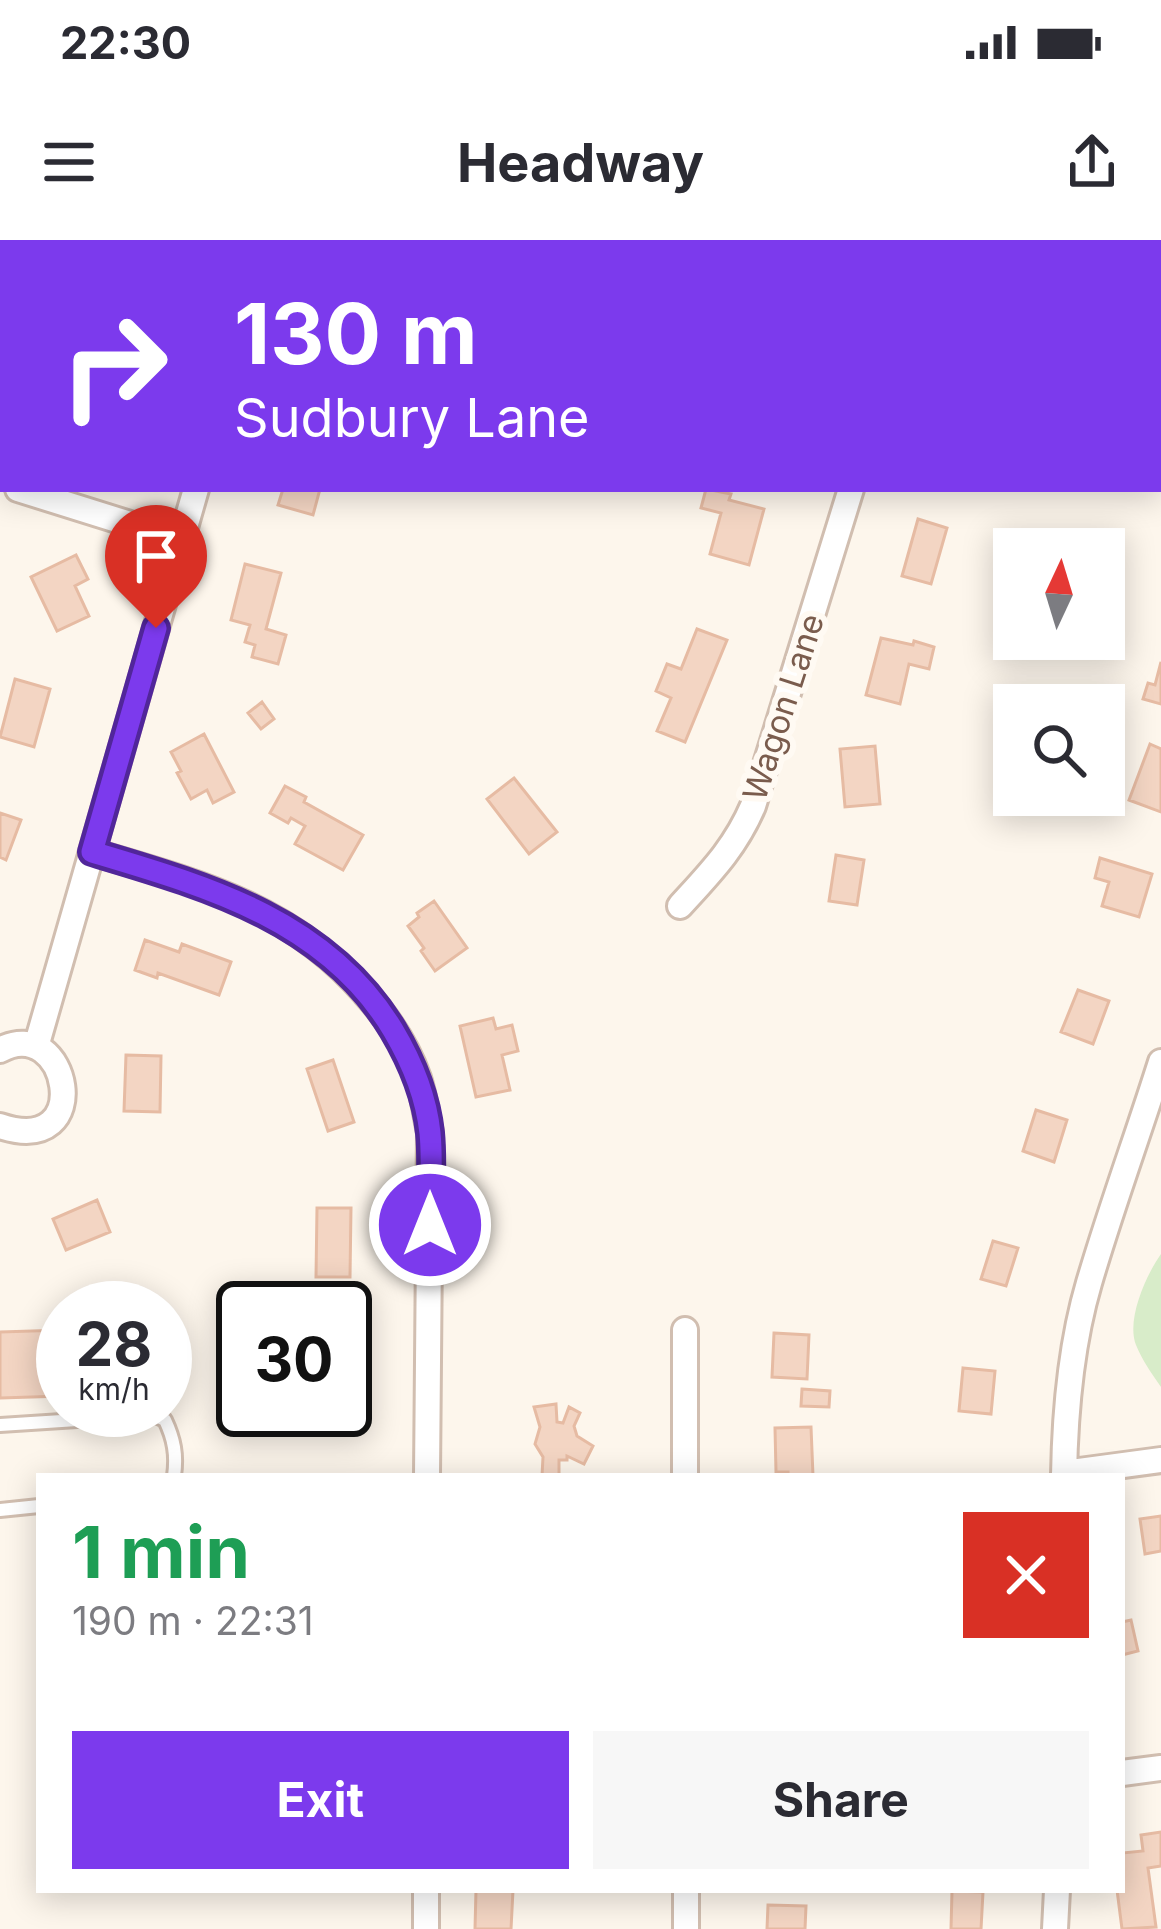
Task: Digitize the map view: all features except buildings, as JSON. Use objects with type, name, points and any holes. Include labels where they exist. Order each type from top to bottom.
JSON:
[{"type":"street","points":[[28,492],[181,540]]},
{"type":"street","points":[[36,1047],[195,492]]},
{"type":"street","name":"Wagon Lane","points":[[680,906],[725,857],[753,806],[850,492]]},
{"type":"street","points":[[92,852],[201,885],[303,934],[382,1011],[408,1055],[430,1132],[427,1473]]},
{"type":"street","points":[[0,1049],[16,1043],[36,1047],[46,1052],[61,1075],[61,1111],[47,1126],[34,1131],[0,1126]]},
{"type":"street","points":[[1064,1473],[1076,1342],[1088,1284],[1161,1061]]},
{"type":"street","points":[[685,1330],[686,1473]]},
{"type":"street","points":[[1077,1473],[1161,1460]]},
{"type":"street","points":[[1125,1773],[1161,1768]]},
{"type":"street","points":[[426,1893],[426,1929]]},
{"type":"street","points":[[686,1893],[686,1929]]},
{"type":"street","points":[[1055,1929],[1057,1893]]},
{"type":"lane","points":[[0,1425],[154,1415],[165,1420],[174,1438],[174,1473]]},
{"type":"lane","points":[[0,1510],[36,1506]]},
{"type":"green space","points":[[1161,1254],[1161,1387],[1136,1345],[1134,1323],[1144,1285]]},
{"type":"route","points":[[156,628],[92,852],[201,885],[265,913],[303,934],[350,975],[382,1011],[419,1081],[430,1132],[430,1225]]}]
